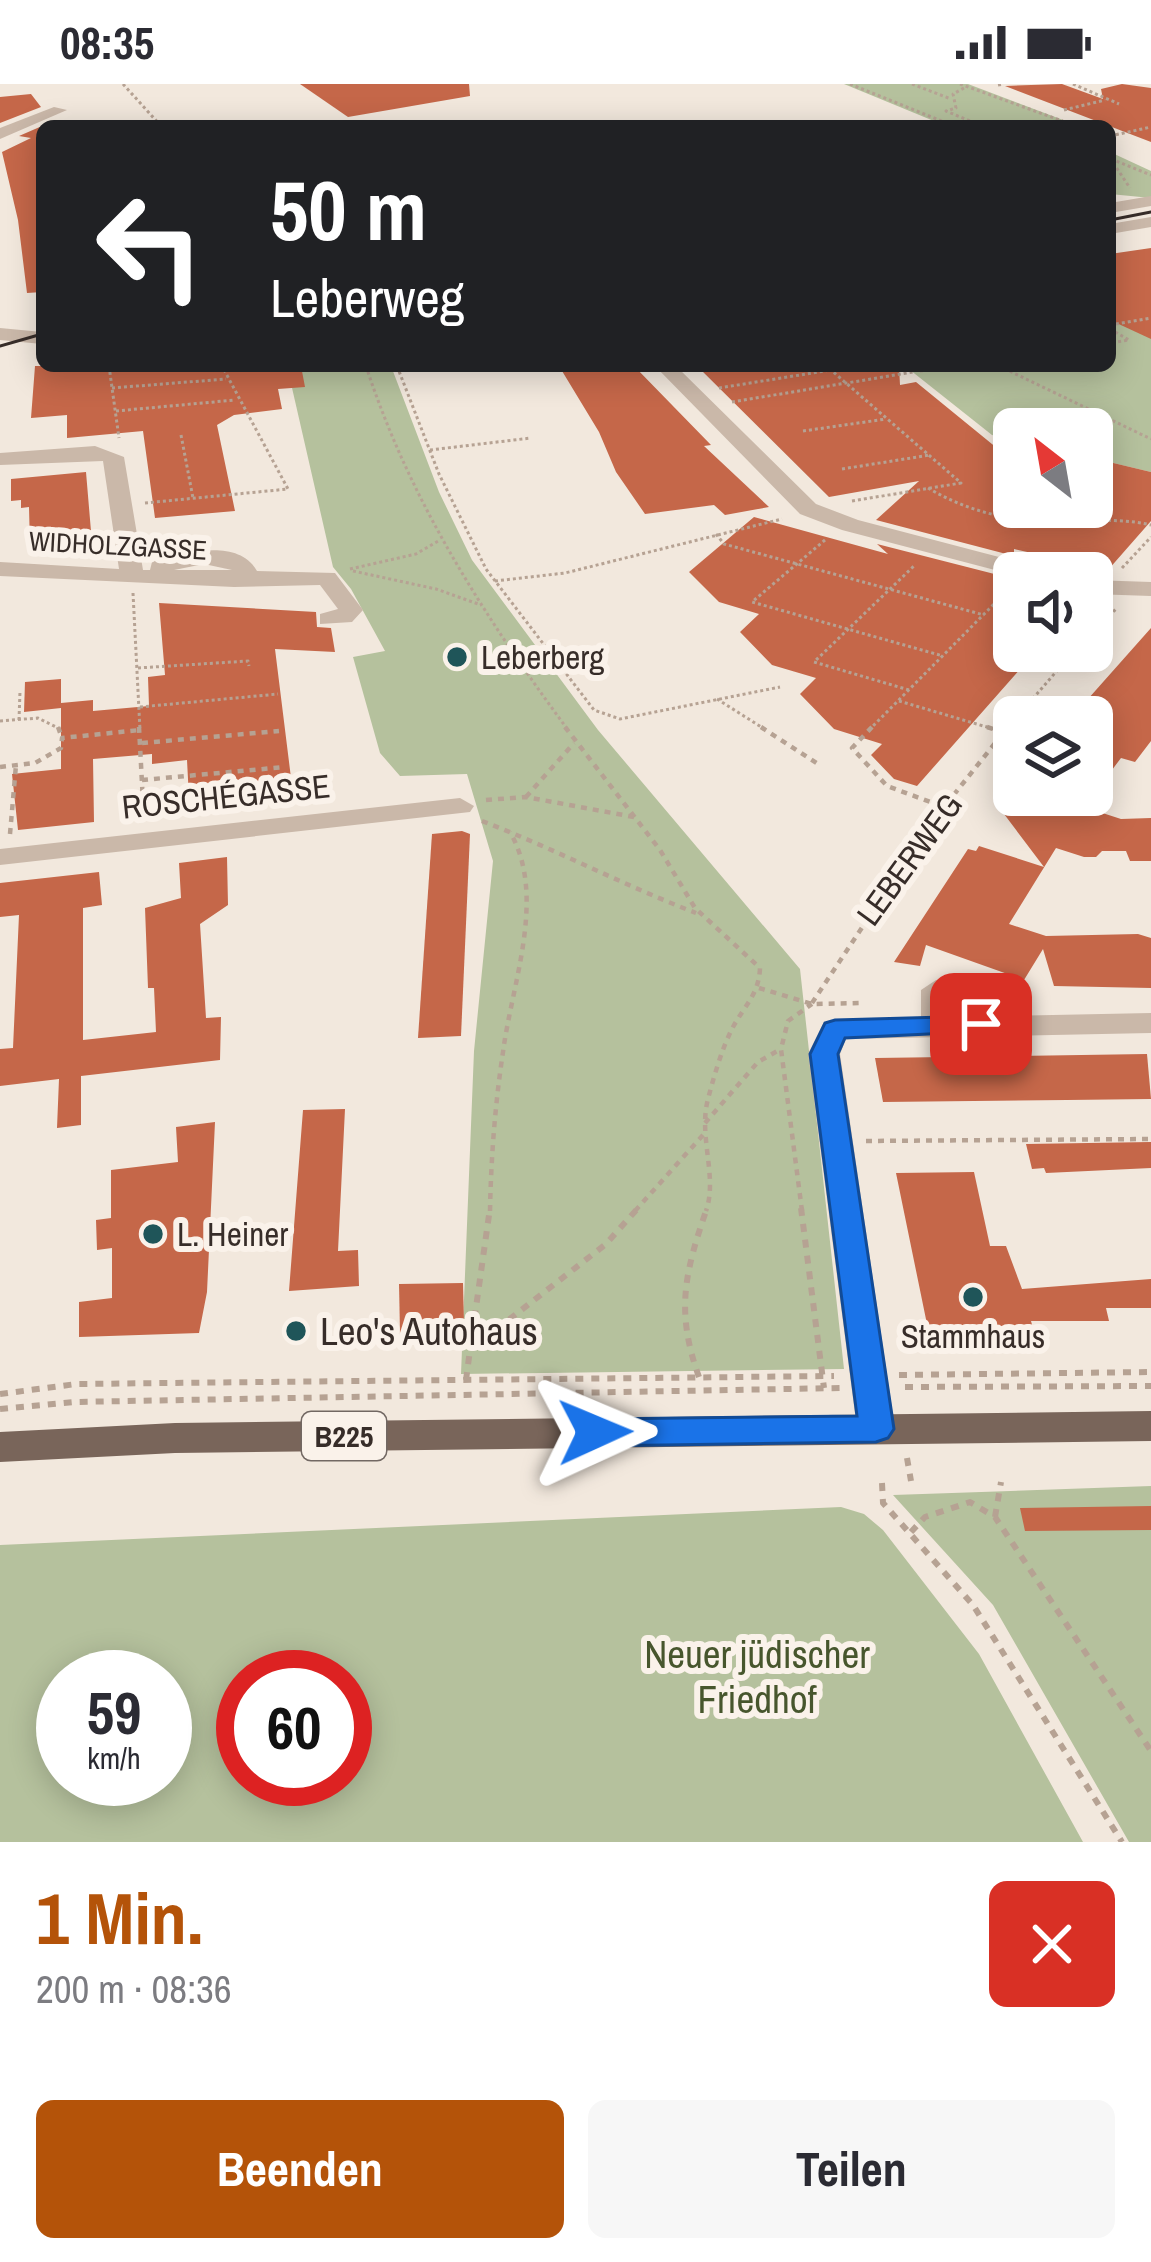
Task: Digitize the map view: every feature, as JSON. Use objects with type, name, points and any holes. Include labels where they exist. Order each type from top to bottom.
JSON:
[{"type":"main road","name":"B225","points":[[0,1447],[175,1438],[1151,1426]]},
{"type":"street","points":[[0,134],[59,110]]},
{"type":"street","points":[[1116,228],[1151,223]]},
{"type":"street","points":[[0,334],[36,337]]},
{"type":"street","points":[[671,372],[808,509],[828,519],[993,562]]},
{"type":"street","points":[[0,459],[113,447],[132,584]]},
{"type":"street","name":"WIDHOLZGASSE","points":[[0,569],[132,584],[327,578],[350,610],[329,619]]},
{"type":"street","points":[[1113,589],[1151,590]]},
{"type":"street","name":"ROSCHÉGASSE","points":[[5,845],[145,841],[470,807]]},
{"type":"street","points":[[936,990],[933,1003],[939,1025]]},
{"type":"street","points":[[876,1429],[824,1054],[823,1017],[939,1025],[1151,1023]]},
{"type":"path","points":[[123,84],[156,120]]},
{"type":"path","points":[[850,84],[939,120]]},
{"type":"path","points":[[912,84],[951,99],[956,108],[946,111],[968,120]]},
{"type":"path","points":[[960,84],[1059,120]]},
{"type":"path","points":[[1073,84],[1119,104]]},
{"type":"path","points":[[1080,86],[1090,84]]},
{"type":"path","points":[[951,99],[967,87]]},
{"type":"path","points":[[1064,110],[1108,99]]},
{"type":"path","points":[[1116,135],[1151,128]]},
{"type":"path","points":[[1116,161],[1151,175]]},
{"type":"path","points":[[1116,166],[1145,202]]},
{"type":"path","points":[[1116,326],[1151,318]]},
{"type":"path","points":[[110,372],[116,411],[113,447]]},
{"type":"path","points":[[122,505],[288,489],[224,372]]},
{"type":"path","points":[[368,372],[378,412],[481,605],[574,743],[702,914],[760,968],[759,988],[732,1029],[715,1070],[703,1135],[710,1200],[683,1279],[698,1377]]},
{"type":"path","points":[[399,372],[430,449],[495,581],[594,710],[604,717],[637,716],[780,687]]},
{"type":"path","points":[[712,389],[819,372]]},
{"type":"path","points":[[808,509],[961,483],[834,372]]},
{"type":"path","points":[[726,403],[898,372]]},
{"type":"path","points":[[1011,372],[1151,439]]},
{"type":"path","points":[[112,388],[226,379]]},
{"type":"path","points":[[804,389],[811,395]]},
{"type":"path","points":[[762,397],[768,402]]},
{"type":"path","points":[[116,411],[237,400]]},
{"type":"path","points":[[803,431],[890,418]]},
{"type":"path","points":[[181,435],[193,498]]},
{"type":"path","points":[[430,449],[531,438]]},
{"type":"path","points":[[842,469],[930,455]]},
{"type":"path","points":[[928,488],[958,505],[1004,517],[1071,522],[1110,514],[1151,525]]},
{"type":"path","points":[[495,581],[565,573],[782,519]]},
{"type":"path","points":[[715,533],[724,544],[984,615]]},
{"type":"path","points":[[833,533],[752,602],[943,656]]},
{"type":"path","points":[[1113,574],[1151,537]]},
{"type":"path","points":[[442,539],[416,554],[350,569],[481,605]]},
{"type":"path","points":[[909,690],[814,662],[923,557]]},
{"type":"path","points":[[132,584],[145,841]]},
{"type":"path","points":[[944,807],[887,787],[851,748],[993,606]]},
{"type":"path","points":[[138,668],[215,661],[248,661],[249,666]]},
{"type":"path","name":"LEBERWEG","points":[[1035,696],[1056,672]]},
{"type":"path","points":[[19,720],[20,691]]},
{"type":"path","points":[[140,706],[278,694]]},
{"type":"path","points":[[717,699],[818,764]]},
{"type":"path","points":[[899,701],[993,730]]},
{"type":"path","points":[[0,722],[38,718],[62,729],[62,748],[35,763],[0,767]]},
{"type":"path","points":[[62,738],[140,730]]},
{"type":"path","points":[[141,743],[280,731]]},
{"type":"path","points":[[526,797],[574,743]]},
{"type":"path","name":"LEBERWEG","points":[[705,1123],[758,1062],[781,1049],[788,1021],[823,1017],[820,986],[944,807],[993,747]]},
{"type":"path","points":[[5,845],[16,765]]},
{"type":"path","points":[[142,780],[285,767]]},
{"type":"path","points":[[470,807],[526,797],[634,818]]},
{"type":"path","points":[[470,807],[510,832],[550,847],[610,880],[702,914]]},
{"type":"path","points":[[466,1380],[490,1212],[492,1137],[503,1048],[524,934],[525,858],[510,832]]},
{"type":"path","points":[[759,988],[823,1017]]},
{"type":"path","points":[[781,1049],[824,1388]]},
{"type":"path","points":[[470,1350],[606,1244],[703,1135]]},
{"type":"path","points":[[837,1142],[1151,1139]]},
{"type":"path","points":[[0,1409],[97,1401],[824,1388],[871,1381],[1151,1372]]},
{"type":"path","points":[[0,1394],[76,1384],[823,1376],[1151,1386]]},
{"type":"path","points":[[995,1516],[1001,1482]]},
{"type":"path","points":[[882,1484],[884,1503],[973,1605],[1123,1842]]},
{"type":"path","points":[[911,1532],[925,1517],[970,1502],[995,1516],[1151,1751]]},
{"type":"green space","points":[[844,84],[968,84],[1063,120],[931,120]]},
{"type":"green space","points":[[1116,155],[1151,171],[1151,198],[1116,195]]},
{"type":"green space","points":[[1151,311],[1151,472],[1113,463],[1113,408],[993,408],[993,435],[913,372],[1116,372],[1116,317]]},
{"type":"green space","points":[[288,372],[393,372],[439,492],[472,560],[598,730],[800,969],[844,1369],[461,1374],[474,1051],[493,861],[467,774],[400,776],[380,753],[353,657],[385,651],[351,589],[333,567]]},
{"type":"green space","points":[[1151,1486],[1151,1842],[1129,1842],[993,1605],[893,1495]]},
{"type":"green space","name":"Neuer jüdischer Friedhof","points":[[841,1507],[864,1514],[883,1530],[979,1654],[1083,1842],[0,1842],[0,1545]]},
{"type":"building","points":[[300,84],[469,84],[470,96],[348,117]]},
{"type":"building","points":[[1062,84],[1103,99],[1101,89],[1122,84],[1151,88],[1151,142],[1116,129],[1116,120],[1094,120],[1005,86]]},
{"type":"building","points":[[31,94],[41,107],[0,123],[0,97]]},
{"type":"building","points":[[36,129],[36,292],[27,293],[18,220],[2,152],[31,138],[19,136]]},
{"type":"building","points":[[1151,248],[1151,339],[1116,323],[1116,253]]},
{"type":"building","points":[[35,366],[36,372],[302,372],[305,387],[278,389],[282,409],[234,415],[217,425],[235,511],[155,518],[143,431],[67,438],[67,415],[31,418]]},
{"type":"building","points":[[563,372],[640,372],[711,445],[704,446],[769,507],[725,515],[714,505],[645,514],[616,472],[599,432]]},
{"type":"building","points":[[703,372],[899,372],[900,385],[916,382],[993,445],[993,528],[1113,528],[1113,463],[1151,472],[1151,521],[1113,564],[1113,552],[999,552],[876,520],[919,481],[829,497]]},
{"type":"building","points":[[86,472],[92,543],[30,547],[29,507],[21,508],[21,500],[11,501],[11,479]]},
{"type":"building","points":[[754,517],[888,554],[877,544],[993,574],[993,672],[1017,672],[917,786],[894,779],[871,755],[882,744],[834,729],[800,694],[816,678],[772,665],[740,632],[759,614],[719,602],[689,572]]},
{"type":"building","points":[[159,603],[316,612],[317,627],[331,628],[335,652],[275,649],[292,786],[189,798],[187,760],[152,764],[152,754],[93,759],[94,822],[18,830],[12,774],[61,769],[61,703],[93,700],[93,711],[149,706],[148,677],[165,675]]},
{"type":"building","points":[[1151,628],[1151,741],[1135,762],[1121,758],[1113,769],[1113,696],[1091,696]]},
{"type":"building","points":[[61,679],[61,708],[24,712],[25,682]]},
{"type":"building","points":[[1006,816],[1151,818],[1151,861],[1130,861],[1126,851],[1084,857],[1056,848],[1009,924],[1046,936],[1138,934],[1151,938],[1151,988],[1054,986],[1043,949],[1024,980],[926,945],[920,966],[894,962],[968,849],[976,851],[979,846],[1044,867]]},
{"type":"building","points":[[432,834],[470,834],[461,1036],[418,1038]]},
{"type":"building","points":[[227,857],[228,905],[200,924],[206,1018],[221,1017],[220,1060],[81,1076],[81,1125],[57,1128],[59,1079],[0,1086],[0,1049],[13,1048],[19,915],[0,917],[0,883],[99,872],[102,905],[83,908],[83,1040],[156,1032],[154,988],[148,988],[145,908],[181,898],[179,863]]},
{"type":"building","points":[[1147,1054],[1151,1099],[883,1102],[875,1058]]},
{"type":"building","points":[[345,1109],[338,1251],[358,1250],[359,1286],[289,1291],[303,1110]]},
{"type":"building","name":"L. Heiner","points":[[215,1122],[207,1292],[199,1333],[79,1337],[79,1302],[112,1298],[112,1248],[97,1250],[96,1220],[111,1218],[111,1170],[178,1162],[176,1127]]},
{"type":"building","points":[[1151,1142],[1151,1168],[1046,1173],[1044,1168],[1032,1169],[1026,1144]]},
{"type":"building","points":[[974,1172],[990,1246],[1006,1246],[1022,1289],[1151,1279],[1151,1308],[1106,1308],[1109,1321],[1031,1321],[1034,1332],[952,1336],[950,1328],[928,1329],[896,1173]]},
{"type":"building","points":[[463,1283],[464,1323],[400,1333],[399,1284]]},
{"type":"building","points":[[1151,1506],[1151,1530],[1025,1531],[1020,1508]]},
{"type":"tram line","points":[[1116,219],[1151,212]]},
{"type":"tram line","points":[[0,346],[36,336]]},
{"type":"place","name":"Leberberg","points":[[457,657]]},
{"type":"place","name":"L. Heiner","points":[[153,1234]]},
{"type":"place","name":"Stammhaus","points":[[973,1297]]},
{"type":"place","name":"Leo's Autohaus","points":[[296,1331]]},
{"type":"route","points":[[595,1432],[876,1429],[824,1054],[835,1029],[981,1024]]}]
